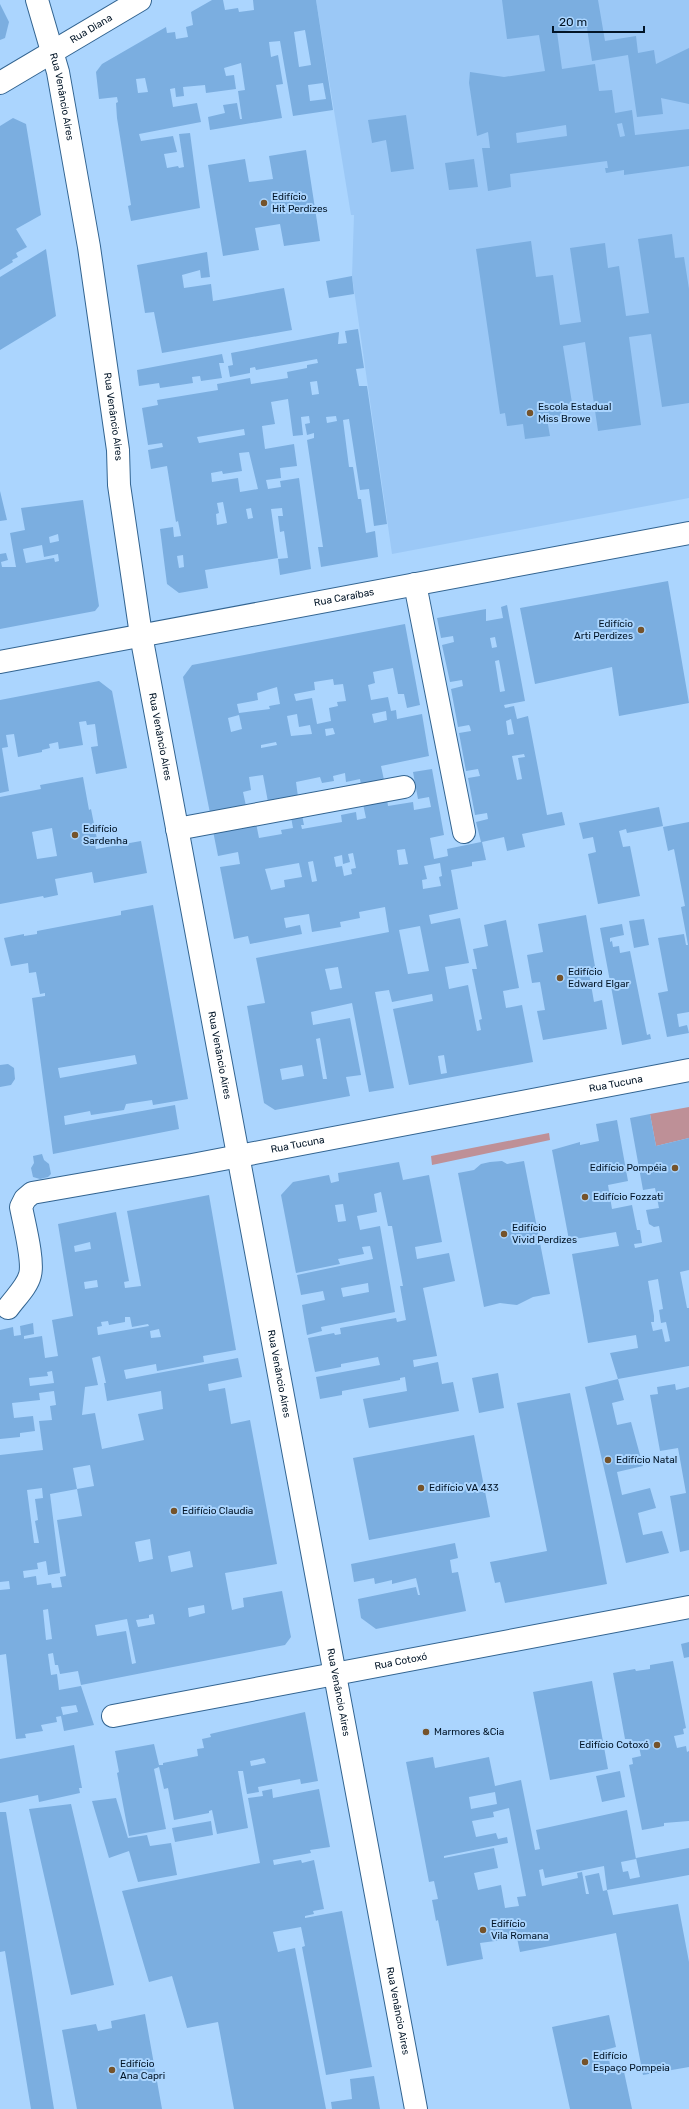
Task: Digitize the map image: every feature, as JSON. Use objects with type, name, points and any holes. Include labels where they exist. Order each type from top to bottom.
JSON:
[{"type":"street","name":"Rua Venâncio Aires","points":[[37,0],[54,52],[89,247],[118,450],[119,484],[141,635],[237,1157],[416,2109]]},
{"type":"street","name":"Rua Diana","points":[[0,83],[140,0]]},
{"type":"street","name":"Rua Caraíbas","points":[[0,662],[689,533]]},
{"type":"street","points":[[415,584],[464,832]]},
{"type":"street","points":[[177,829],[404,787]]},
{"type":"street","name":"Rua Tucuna","points":[[8,1308],[26,1284],[31,1274],[31,1264],[21,1207],[25,1199],[32,1193],[237,1157],[689,1070]]},
{"type":"street","name":"Rua Cotoxó","points":[[113,1716],[689,1607]]},
{"type":"shaded area","points":[[316,0],[689,0],[689,498],[392,554],[352,276],[354,215],[351,215]]},
{"type":"shaded area","points":[[689,1107],[689,1138],[656,1146],[650,1114]]},
{"type":"shaded area","points":[[549,1133],[550,1140],[432,1165],[431,1156]]},
{"type":"building","points":[[212,0],[223,0],[225,10],[238,8],[239,12],[254,10],[253,0],[316,0],[333,110],[293,116],[280,41],[269,42],[271,57],[278,55],[283,84],[276,85],[282,118],[210,130],[208,117],[225,113],[223,105],[237,103],[240,119],[242,119],[238,91],[245,90],[241,63],[224,68],[226,76],[234,75],[236,89],[206,93],[205,85],[183,87],[184,96],[176,97],[175,88],[170,89],[173,107],[197,103],[201,122],[139,134],[141,141],[173,136],[177,152],[164,154],[167,168],[178,166],[179,168],[184,167],[179,134],[190,133],[200,208],[131,221],[128,206],[131,205],[117,118],[117,97],[99,99],[96,72],[102,64],[166,27],[167,33],[175,32],[176,39],[188,37],[186,27],[193,25],[191,12]],"holes":[[[305,30],[311,65],[299,67],[294,32]],[[145,78],[148,92],[138,93],[136,79]],[[323,83],[326,99],[310,101],[308,85]]]},
{"type":"building","points":[[502,0],[598,0],[605,41],[636,36],[638,53],[654,50],[656,64],[689,48],[689,104],[661,98],[663,114],[637,117],[628,55],[592,61],[587,28],[557,32],[562,69],[595,64],[599,91],[612,90],[615,113],[632,110],[635,135],[689,129],[689,166],[624,175],[624,170],[606,173],[605,168],[608,168],[607,161],[510,174],[511,187],[488,191],[482,148],[490,148],[488,132],[477,136],[469,83],[470,72],[504,77],[545,71],[539,35],[507,39]],"holes":[[[622,123],[625,136],[620,137],[617,124]],[[566,125],[567,136],[517,143],[516,133]]]},
{"type":"building","points":[[0,4],[9,22],[5,38],[0,40]]},
{"type":"building","points":[[406,115],[414,169],[391,172],[386,140],[372,143],[368,120]]},
{"type":"building","points":[[13,118],[26,124],[41,215],[16,229],[27,247],[16,253],[18,257],[0,270],[0,126]]},
{"type":"building","name":"Edifício Hit Perdizes","points":[[306,150],[320,241],[284,246],[280,224],[255,228],[259,250],[223,256],[208,165],[245,159],[249,182],[273,179],[269,156]]},
{"type":"building","points":[[474,159],[478,187],[449,190],[445,163]]},
{"type":"building","points":[[672,234],[675,258],[684,257],[689,289],[689,403],[662,407],[651,334],[629,337],[641,425],[598,431],[585,342],[563,346],[572,403],[561,405],[562,417],[547,419],[550,436],[525,439],[523,424],[507,426],[505,413],[500,414],[476,249],[531,241],[536,277],[553,275],[560,325],[581,322],[570,248],[605,243],[608,268],[619,266],[626,316],[649,313],[638,239]]},
{"type":"building","points":[[46,249],[56,316],[0,350],[0,277]]},
{"type":"building","points":[[207,252],[210,277],[201,278],[200,270],[182,275],[184,288],[211,284],[213,301],[284,288],[292,330],[162,353],[154,312],[145,313],[137,265]]},
{"type":"building","points":[[352,276],[354,294],[329,298],[326,281]]},
{"type":"building","points":[[358,329],[364,368],[356,369],[359,386],[367,386],[387,524],[374,526],[369,489],[360,490],[349,419],[343,420],[349,467],[353,467],[358,499],[361,499],[366,533],[375,531],[378,557],[321,567],[318,547],[323,547],[307,440],[314,438],[314,433],[307,435],[305,424],[310,423],[309,416],[301,417],[303,435],[293,436],[288,399],[271,402],[275,424],[262,426],[265,449],[294,444],[297,466],[280,468],[281,478],[266,480],[268,489],[281,487],[280,481],[299,478],[311,569],[280,575],[278,559],[288,558],[284,531],[280,532],[278,516],[283,516],[282,508],[271,509],[278,558],[205,570],[208,588],[179,593],[167,584],[160,529],[173,527],[174,537],[181,536],[178,521],[176,522],[167,466],[151,469],[148,450],[163,447],[162,443],[148,445],[142,408],[158,405],[157,400],[218,390],[217,384],[250,378],[251,384],[288,378],[287,372],[307,368],[307,365],[318,363],[317,359],[256,370],[255,367],[250,368],[250,373],[230,377],[228,366],[233,365],[231,353],[339,332],[338,344],[347,343],[345,331]],"holes":[[[317,381],[319,394],[312,395],[310,382]],[[336,416],[337,421],[327,423],[326,417]],[[244,429],[245,435],[199,443],[197,437]],[[249,452],[258,489],[240,492],[238,478],[212,482],[211,473],[222,471],[223,474],[242,471],[239,453]],[[223,502],[227,523],[217,525],[216,514],[219,513],[217,503]],[[251,508],[253,518],[248,519],[246,509]],[[183,555],[184,567],[179,568],[177,556]]]},
{"type":"building","points":[[222,354],[224,363],[219,363],[222,378],[201,381],[200,376],[192,377],[193,383],[160,388],[159,383],[139,386],[137,370]]},
{"type":"building","points":[[0,491],[7,520],[0,521]]},
{"type":"building","points":[[83,500],[99,606],[95,611],[0,629],[0,554],[6,553],[8,560],[1,562],[2,567],[16,567],[10,533],[25,530],[21,508]],"holes":[[[58,534],[59,541],[50,543],[49,537]],[[42,545],[44,557],[58,554],[59,561],[55,562],[54,558],[26,563],[23,549]]]},
{"type":"building","points":[[668,581],[689,703],[619,716],[612,667],[535,684],[520,608]]},
{"type":"building","points":[[507,605],[525,701],[504,705],[505,708],[514,706],[517,719],[528,716],[547,815],[562,812],[565,825],[522,834],[525,847],[507,851],[504,837],[482,842],[486,860],[472,862],[472,866],[451,870],[458,909],[429,915],[431,924],[460,918],[469,963],[445,967],[449,989],[468,985],[477,1031],[481,1030],[479,1020],[482,1019],[472,969],[477,969],[473,949],[488,946],[484,925],[506,920],[519,988],[503,991],[506,1008],[522,1005],[533,1062],[409,1085],[393,1009],[433,1001],[432,994],[392,1002],[389,990],[375,992],[394,1088],[369,1092],[352,1003],[311,1012],[313,1025],[350,1018],[361,1075],[346,1077],[350,1096],[275,1110],[264,1103],[247,1006],[265,1003],[256,958],[389,932],[385,907],[359,912],[360,918],[340,922],[341,927],[312,932],[309,914],[284,918],[286,928],[300,925],[302,934],[250,944],[248,936],[234,939],[220,867],[240,864],[238,852],[218,856],[213,831],[256,823],[259,838],[282,834],[281,830],[293,828],[291,817],[302,815],[304,825],[301,825],[302,829],[342,822],[341,815],[356,812],[357,820],[366,818],[363,804],[387,799],[388,806],[413,802],[414,810],[431,807],[429,797],[418,799],[413,772],[432,769],[444,835],[430,838],[434,859],[448,856],[447,849],[481,842],[476,822],[488,819],[487,813],[475,815],[468,778],[480,776],[478,769],[466,771],[459,733],[471,731],[469,725],[458,727],[451,689],[463,686],[462,680],[450,682],[442,645],[454,642],[453,636],[441,638],[437,618],[486,609],[486,621],[503,618],[501,607]],"holes":[[[495,637],[497,647],[492,648],[490,638]],[[499,660],[505,691],[500,692],[495,661]],[[511,719],[514,734],[508,735],[506,721]],[[524,754],[525,757],[518,758],[522,779],[517,780],[512,756]],[[405,849],[408,864],[399,865],[397,850]],[[353,853],[356,868],[351,869],[352,874],[344,876],[342,866],[336,867],[334,857],[342,855],[343,864],[350,862],[348,854]],[[313,861],[317,881],[312,882],[308,862]],[[299,863],[302,877],[284,880],[285,887],[271,890],[265,869]],[[440,863],[442,876],[439,877],[441,886],[423,889],[422,880],[427,879],[424,866]],[[420,926],[429,971],[408,974],[399,930]],[[338,967],[342,988],[330,990],[325,969]],[[320,1038],[327,1079],[323,1079],[316,1039]],[[444,1055],[447,1073],[441,1074],[438,1056]],[[302,1065],[304,1076],[282,1080],[280,1069]]]},
{"type":"building","points":[[405,624],[420,705],[407,708],[404,694],[398,694],[393,668],[373,672],[375,683],[368,685],[371,700],[388,697],[391,711],[396,710],[397,719],[422,714],[429,756],[381,766],[384,780],[361,785],[360,779],[346,782],[345,773],[333,776],[334,781],[322,783],[320,777],[296,782],[298,797],[268,802],[263,775],[249,777],[251,790],[243,792],[246,806],[210,813],[183,677],[192,665]],"holes":[[[333,679],[334,685],[343,684],[346,701],[337,702],[338,706],[329,708],[331,721],[317,724],[312,698],[296,701],[294,694],[315,690],[314,682]],[[277,687],[280,704],[269,706],[270,709],[239,713],[237,704],[258,700],[257,693]],[[386,711],[387,720],[374,723],[372,714]],[[297,714],[299,727],[310,725],[312,734],[291,736],[287,716]],[[239,715],[242,729],[231,732],[228,718]],[[333,728],[335,734],[326,736],[325,729]],[[276,742],[277,745],[261,748],[261,745]]]},
{"type":"building","points":[[99,681],[112,691],[127,768],[96,774],[91,747],[98,746],[95,724],[87,725],[86,721],[79,722],[83,745],[59,749],[58,742],[49,744],[50,748],[42,750],[42,752],[18,757],[14,734],[6,735],[8,747],[2,748],[9,791],[0,793],[0,700]]},
{"type":"building","points":[[83,777],[89,810],[91,809],[97,839],[94,840],[96,849],[141,841],[147,873],[94,883],[92,872],[55,879],[58,895],[44,898],[43,896],[0,904],[0,797],[41,789],[40,785]],"holes":[[[52,828],[57,856],[37,859],[32,832]]]},
{"type":"building","points":[[659,807],[663,826],[627,833],[626,829],[619,831],[623,847],[630,846],[640,896],[598,904],[588,854],[596,852],[593,837],[583,839],[579,823]]},
{"type":"building","points":[[689,822],[689,1012],[677,1014],[679,1027],[687,1025],[689,1033],[667,1037],[658,993],[668,991],[658,938],[684,934],[686,945],[688,945],[681,907],[685,906],[674,849],[668,851],[663,827]]},
{"type":"building","points":[[153,905],[188,1099],[153,1105],[152,1100],[126,1104],[124,1110],[91,1115],[90,1111],[64,1116],[65,1125],[175,1105],[179,1129],[53,1154],[32,998],[45,996],[45,993],[40,994],[36,972],[29,973],[28,963],[11,966],[4,938],[24,934],[24,936],[37,934],[37,931],[121,915],[121,911]],"holes":[[[135,1055],[137,1064],[60,1078],[58,1068]]]},
{"type":"building","name":"Edifício Edward Elgar","points":[[586,915],[596,972],[589,973],[594,1002],[602,1000],[607,1029],[543,1040],[537,1011],[545,1010],[540,982],[532,983],[527,955],[543,952],[538,924]]},
{"type":"building","points":[[644,919],[649,945],[634,948],[629,921]]},
{"type":"building","points":[[622,924],[624,935],[610,938],[610,942],[612,941],[613,947],[619,946],[620,953],[630,951],[647,1035],[650,1034],[651,1039],[622,1045],[600,928]]},
{"type":"building","points":[[8,1064],[14,1068],[15,1079],[11,1085],[0,1087],[0,1065]]},
{"type":"building","points":[[650,1114],[656,1146],[689,1138],[689,1270],[680,1272],[687,1308],[689,1308],[689,1366],[618,1379],[610,1353],[638,1348],[636,1335],[588,1343],[572,1254],[619,1246],[616,1232],[569,1240],[552,1150],[580,1142],[580,1145],[599,1141],[596,1124],[617,1120],[628,1181],[608,1185],[612,1209],[632,1205],[637,1230],[640,1230],[642,1243],[634,1244],[635,1248],[662,1242],[659,1226],[654,1227],[649,1224],[646,1210],[659,1208],[655,1188],[643,1190],[630,1118]],"holes":[[[658,1279],[663,1309],[659,1310],[661,1323],[666,1322],[670,1341],[665,1342],[662,1329],[653,1331],[651,1322],[654,1322],[654,1316],[648,1281]]]},
{"type":"building","points":[[42,1154],[44,1160],[49,1164],[51,1174],[48,1177],[40,1179],[33,1177],[31,1168],[34,1163],[33,1156]]},
{"type":"building","name":"Edifício Vivid Perdizes","points":[[502,1161],[507,1164],[524,1161],[550,1294],[533,1297],[517,1305],[500,1303],[484,1307],[458,1173],[474,1170],[481,1164]]},
{"type":"building","points":[[399,1162],[403,1180],[429,1175],[442,1242],[415,1247],[417,1259],[449,1253],[455,1281],[423,1288],[437,1356],[413,1360],[414,1367],[438,1362],[442,1384],[453,1382],[459,1411],[369,1428],[363,1399],[407,1391],[405,1377],[400,1378],[400,1380],[342,1391],[342,1395],[320,1399],[316,1377],[380,1365],[378,1357],[341,1364],[341,1367],[315,1372],[308,1338],[334,1333],[335,1335],[341,1334],[340,1328],[396,1318],[397,1322],[406,1320],[400,1286],[403,1286],[392,1226],[388,1226],[381,1192],[374,1194],[377,1212],[357,1216],[360,1230],[380,1226],[395,1312],[321,1327],[322,1331],[307,1335],[302,1305],[325,1300],[323,1291],[301,1295],[297,1275],[373,1259],[370,1246],[362,1247],[364,1254],[338,1259],[340,1264],[296,1273],[281,1195],[293,1182],[329,1175],[331,1183],[339,1181],[338,1173]],"holes":[[[343,1204],[346,1221],[338,1222],[335,1205]],[[368,1283],[369,1292],[343,1297],[341,1288]]]},
{"type":"building","points":[[209,1195],[236,1350],[203,1356],[204,1362],[157,1371],[156,1364],[124,1370],[126,1379],[238,1358],[242,1377],[208,1384],[209,1391],[225,1388],[231,1424],[250,1420],[277,1564],[225,1573],[230,1600],[232,1610],[244,1607],[243,1598],[282,1591],[291,1637],[285,1645],[81,1685],[78,1671],[60,1674],[58,1665],[55,1665],[53,1653],[48,1654],[51,1675],[57,1674],[59,1690],[81,1686],[94,1725],[64,1731],[61,1716],[56,1717],[57,1722],[41,1725],[43,1731],[25,1734],[26,1738],[16,1739],[6,1654],[0,1655],[0,1590],[10,1589],[9,1581],[0,1582],[0,1455],[43,1450],[39,1421],[52,1420],[50,1406],[56,1405],[54,1391],[39,1393],[40,1400],[12,1403],[14,1418],[33,1416],[35,1431],[20,1433],[20,1437],[0,1439],[0,1330],[13,1327],[14,1336],[21,1335],[20,1326],[33,1323],[34,1334],[24,1336],[24,1339],[42,1336],[45,1358],[58,1356],[52,1320],[73,1316],[58,1224],[116,1212],[129,1281],[124,1282],[125,1288],[141,1286],[127,1211]],"holes":[[[90,1242],[91,1249],[75,1252],[74,1246]],[[97,1280],[98,1287],[85,1289],[84,1282]],[[125,1317],[130,1317],[132,1327],[148,1324],[149,1326],[98,1335],[97,1327],[102,1326],[101,1322],[108,1321],[109,1325],[125,1322]],[[159,1329],[161,1337],[151,1338],[150,1331]],[[100,1356],[106,1383],[104,1383],[107,1401],[161,1391],[163,1409],[138,1414],[144,1440],[102,1449],[95,1413],[82,1415],[85,1387],[98,1385],[92,1358]],[[52,1371],[54,1383],[30,1386],[29,1378],[48,1376],[47,1372]],[[90,1465],[94,1486],[77,1489],[73,1468]],[[42,1488],[43,1498],[35,1499],[38,1520],[35,1521],[39,1543],[34,1543],[27,1490]],[[77,1489],[82,1516],[57,1520],[66,1576],[60,1577],[62,1587],[52,1588],[51,1583],[37,1585],[36,1576],[24,1578],[23,1571],[38,1569],[37,1563],[46,1561],[48,1575],[60,1573],[50,1494]],[[150,1539],[153,1559],[139,1562],[135,1542]],[[190,1551],[193,1567],[171,1572],[168,1556]],[[204,1605],[205,1613],[189,1617],[188,1608]],[[48,1609],[52,1639],[46,1640],[43,1610]],[[153,1614],[155,1624],[138,1627],[136,1620],[149,1618],[149,1615]],[[127,1619],[136,1663],[132,1664],[126,1631],[97,1636],[95,1625]],[[76,1705],[78,1712],[63,1715],[61,1707]]]},
{"type":"building","points":[[498,1373],[504,1408],[479,1413],[472,1378]]},
{"type":"building","name":"Edifício Natal","points":[[618,1379],[624,1400],[612,1403],[617,1425],[631,1422],[643,1466],[617,1472],[622,1495],[650,1488],[656,1508],[638,1513],[643,1535],[662,1531],[669,1553],[626,1563],[585,1387]]},
{"type":"building","points":[[675,1384],[676,1390],[689,1387],[689,1550],[680,1552],[670,1496],[686,1493],[678,1448],[660,1451],[650,1395],[658,1394],[657,1387]]},
{"type":"building","points":[[570,1393],[607,1584],[505,1603],[500,1582],[495,1583],[490,1562],[547,1551],[517,1403]]},
{"type":"building","name":"Edifício VA 433","points":[[474,1435],[490,1517],[369,1540],[353,1458]]},
{"type":"building","points":[[455,1543],[458,1558],[450,1560],[452,1573],[458,1572],[466,1611],[376,1629],[361,1618],[358,1599],[416,1587],[418,1595],[420,1595],[416,1578],[392,1584],[392,1580],[375,1584],[374,1578],[354,1582],[351,1564]]},
{"type":"building","points":[[689,1642],[689,1657],[684,1658],[681,1644]]},
{"type":"building","name":"Edifício Cotoxó","points":[[673,1661],[686,1728],[683,1729],[684,1734],[674,1736],[677,1748],[686,1746],[687,1752],[689,1751],[689,1821],[664,1823],[664,1826],[642,1830],[629,1765],[633,1764],[632,1758],[641,1756],[638,1742],[630,1744],[629,1739],[625,1739],[613,1673],[635,1669],[636,1671],[650,1669],[650,1665]]},
{"type":"building","points":[[592,1681],[608,1769],[550,1780],[533,1692]]},
{"type":"building","points":[[305,1712],[318,1781],[301,1784],[300,1779],[258,1787],[259,1792],[247,1794],[243,1771],[238,1771],[248,1828],[217,1834],[212,1810],[209,1811],[209,1813],[174,1820],[168,1788],[164,1789],[159,1767],[154,1769],[166,1829],[129,1836],[117,1773],[119,1772],[115,1751],[154,1744],[159,1765],[163,1765],[163,1763],[198,1756],[197,1749],[204,1748],[202,1739],[211,1737],[210,1734]],"holes":[[[264,1758],[266,1763],[251,1766],[250,1761]]]},
{"type":"building","points":[[74,1745],[82,1788],[79,1788],[80,1793],[39,1802],[38,1795],[0,1803],[0,1759]]},
{"type":"building","points":[[433,1757],[435,1768],[489,1757],[495,1786],[521,1780],[535,1850],[540,1849],[536,1830],[627,1810],[636,1859],[621,1862],[623,1872],[628,1871],[630,1879],[640,1877],[636,1858],[689,1848],[689,1875],[607,1890],[613,1915],[678,1904],[689,1962],[689,2067],[643,2075],[616,1933],[520,1952],[517,1938],[480,1943],[483,1959],[447,1966],[438,1920],[436,1921],[432,1900],[438,1899],[434,1881],[429,1882],[406,1762]],"holes":[[[495,1792],[497,1804],[471,1809],[469,1797]],[[509,1808],[526,1896],[517,1897],[519,1906],[505,1908],[501,1885],[478,1890],[474,1873],[498,1868],[494,1848],[444,1858],[444,1856],[508,1843],[507,1837],[498,1839],[496,1833],[476,1837],[472,1821],[494,1817],[493,1812]],[[604,1866],[607,1890],[603,1891],[599,1873],[585,1876],[589,1894],[586,1894],[582,1872],[577,1873],[578,1878],[542,1886],[539,1870],[543,1869],[545,1878]]]},
{"type":"building","points":[[620,1771],[625,1797],[602,1802],[596,1776]]},
{"type":"building","points":[[272,1789],[273,1798],[319,1789],[330,1847],[310,1850],[311,1853],[273,1860],[274,1865],[301,1860],[302,1863],[314,1860],[324,1909],[313,1911],[314,1914],[305,1916],[305,1918],[342,1911],[372,2067],[326,2075],[302,1947],[305,1946],[301,1927],[273,1932],[278,1952],[295,1948],[326,2109],[234,2109],[218,2022],[187,2028],[172,1976],[149,1982],[122,1891],[260,1863],[248,1798],[263,1796],[262,1791]]},
{"type":"building","points":[[116,1798],[128,1838],[147,1835],[150,1846],[171,1843],[177,1875],[138,1882],[129,1851],[109,1858],[92,1801]]},
{"type":"building","points":[[71,1804],[114,1985],[71,1995],[29,1809]]},
{"type":"building","points":[[0,1812],[6,1812],[54,2109],[31,2109],[5,1951],[0,1952]]},
{"type":"building","points":[[211,1821],[213,1835],[175,1842],[172,1828]]},
{"type":"building","name":"Edifício Ana Capri","points":[[145,2014],[162,2109],[77,2109],[62,2030],[96,2024],[98,2031],[112,2028],[111,2021]]},
{"type":"building","name":"Edifício Espaço Pompeia","points":[[609,2015],[616,2047],[601,2051],[602,2057],[608,2055],[611,2069],[623,2067],[632,2109],[570,2109],[552,2027]]},
{"type":"building","points":[[374,2076],[380,2109],[332,2109],[331,2102],[352,2099],[350,2079]]},
{"type":"place","name":"Edifício Hit Perdizes","points":[[264,203]]},
{"type":"place","name":"Escola Estadual Miss Browe","points":[[530,413]]},
{"type":"place","name":"Edifício Arti Perdizes","points":[[641,630]]},
{"type":"place","name":"Edifício Sardenha","points":[[75,835]]},
{"type":"place","name":"Edifício Edward Elgar","points":[[560,978]]},
{"type":"place","name":"Edifício Pompéia","points":[[675,1168]]},
{"type":"place","name":"Edifício Fozzati","points":[[585,1197]]},
{"type":"place","name":"Edifício Vivid Perdizes","points":[[504,1234]]},
{"type":"place","name":"Edifício Natal","points":[[608,1460]]},
{"type":"place","name":"Edifício VA 433","points":[[421,1488]]},
{"type":"place","name":"Edifício Claudia","points":[[174,1511]]},
{"type":"place","name":"Marmores &Cia","points":[[426,1732]]},
{"type":"place","name":"Edifício Cotoxó","points":[[657,1745]]},
{"type":"place","name":"Edifício Vila Romana","points":[[483,1930]]},
{"type":"place","name":"Edifício Espaço Pompeia","points":[[585,2062]]},
{"type":"place","name":"Edifício Ana Capri","points":[[112,2070]]}]
